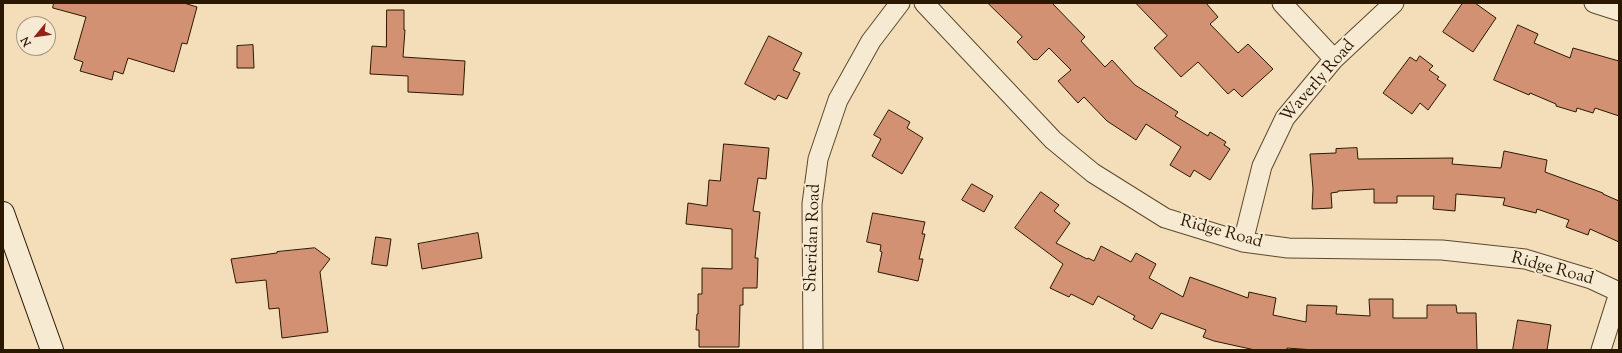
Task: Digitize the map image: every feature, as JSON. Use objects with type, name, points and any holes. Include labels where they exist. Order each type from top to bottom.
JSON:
[{"type":"main road","points":[[3,213],[52,350]]},
{"type":"street","name":"Sheridan Road","points":[[813,350],[812,204],[818,159],[838,100],[871,41],[900,3]]},
{"type":"street","name":"Ridge Road","points":[[924,3],[1053,140],[1093,173],[1165,218],[1243,242],[1288,248],[1442,250],[1525,259],[1591,278],[1619,292]]},
{"type":"street","points":[[1282,3],[1334,59]]},
{"type":"street","name":"Waverly Road","points":[[1243,242],[1262,166],[1285,118],[1334,59],[1394,3]]},
{"type":"street","points":[[1594,3],[1619,11]]},
{"type":"street","points":[[1601,350],[1619,292]]},
{"type":"building","points":[[54,3],[184,3],[197,7],[187,44],[182,43],[174,72],[128,58],[123,74],[114,71],[112,80],[80,71],[83,62],[74,59],[86,17],[53,8]]},
{"type":"building","points":[[988,3],[1052,3],[1085,37],[1081,41],[1105,67],[1112,60],[1135,85],[1178,112],[1175,116],[1208,136],[1210,132],[1226,142],[1224,145],[1230,149],[1210,180],[1194,170],[1190,177],[1170,165],[1181,147],[1146,124],[1136,140],[1107,121],[1084,97],[1078,103],[1058,81],[1071,70],[1049,48],[1037,60],[1034,60],[1017,42],[1022,37]]},
{"type":"building","points":[[1136,3],[1206,3],[1218,17],[1210,24],[1238,53],[1248,44],[1273,69],[1242,97],[1234,89],[1228,94],[1198,62],[1181,77],[1154,48],[1167,36]]},
{"type":"building","points":[[1463,3],[1475,3],[1496,18],[1473,52],[1443,32]]},
{"type":"building","points":[[387,10],[404,10],[405,30],[403,57],[465,61],[463,95],[408,92],[408,76],[370,74],[372,46],[386,47]]},
{"type":"building","points":[[1518,25],[1538,34],[1534,43],[1570,58],[1573,48],[1619,61],[1619,116],[1595,108],[1593,113],[1577,108],[1576,112],[1556,106],[1556,104],[1530,93],[1529,95],[1494,80]]},
{"type":"building","points":[[769,36],[802,53],[793,70],[800,73],[787,99],[778,95],[775,100],[745,84]]},
{"type":"building","points":[[253,45],[254,68],[237,68],[237,46]]},
{"type":"building","points":[[1420,56],[1433,66],[1429,70],[1439,77],[1437,79],[1446,85],[1428,110],[1420,103],[1412,114],[1383,93],[1410,57],[1416,61]]},
{"type":"building","points":[[889,110],[910,122],[907,128],[923,138],[902,174],[872,156],[881,139],[874,135]]},
{"type":"building","points":[[724,144],[769,148],[766,179],[758,178],[753,211],[760,212],[755,258],[758,258],[757,288],[743,288],[743,305],[740,305],[739,347],[699,347],[699,330],[696,330],[698,294],[702,294],[702,268],[732,269],[732,229],[686,224],[688,203],[707,206],[709,180],[720,181]]},
{"type":"building","points":[[1357,148],[1358,159],[1453,158],[1452,164],[1501,168],[1504,151],[1547,160],[1545,172],[1603,193],[1619,201],[1619,242],[1590,229],[1588,235],[1566,227],[1569,220],[1537,209],[1536,213],[1503,205],[1505,198],[1456,194],[1455,211],[1433,209],[1434,196],[1397,196],[1397,203],[1374,203],[1374,189],[1338,191],[1331,193],[1332,208],[1312,209],[1313,189],[1310,154],[1336,153],[1336,149]]},
{"type":"building","points":[[972,184],[993,196],[984,212],[962,200]]},
{"type":"building","points":[[1041,192],[1059,205],[1054,211],[1070,223],[1056,243],[1094,261],[1101,246],[1131,262],[1136,253],[1156,264],[1149,278],[1183,297],[1190,277],[1248,298],[1249,292],[1276,298],[1273,315],[1306,322],[1307,305],[1337,306],[1336,314],[1370,316],[1369,299],[1393,299],[1393,318],[1427,318],[1427,305],[1456,305],[1457,313],[1476,313],[1477,350],[1314,350],[1287,348],[1287,350],[1255,350],[1214,341],[1203,337],[1206,330],[1161,313],[1152,329],[1133,319],[1135,316],[1098,296],[1093,305],[1071,294],[1069,297],[1050,288],[1063,264],[1015,228]]},
{"type":"building","points":[[873,213],[925,222],[922,234],[925,234],[919,259],[923,259],[918,281],[878,272],[882,252],[880,251],[881,245],[867,242]]},
{"type":"building","points":[[478,233],[482,258],[422,269],[418,244]]},
{"type":"building","points":[[376,237],[391,239],[387,266],[372,264]]},
{"type":"building","points":[[315,248],[330,259],[320,272],[328,332],[282,338],[279,308],[269,309],[266,280],[236,283],[231,259]]},
{"type":"building","points":[[1518,320],[1551,325],[1547,350],[1513,350]]}]
